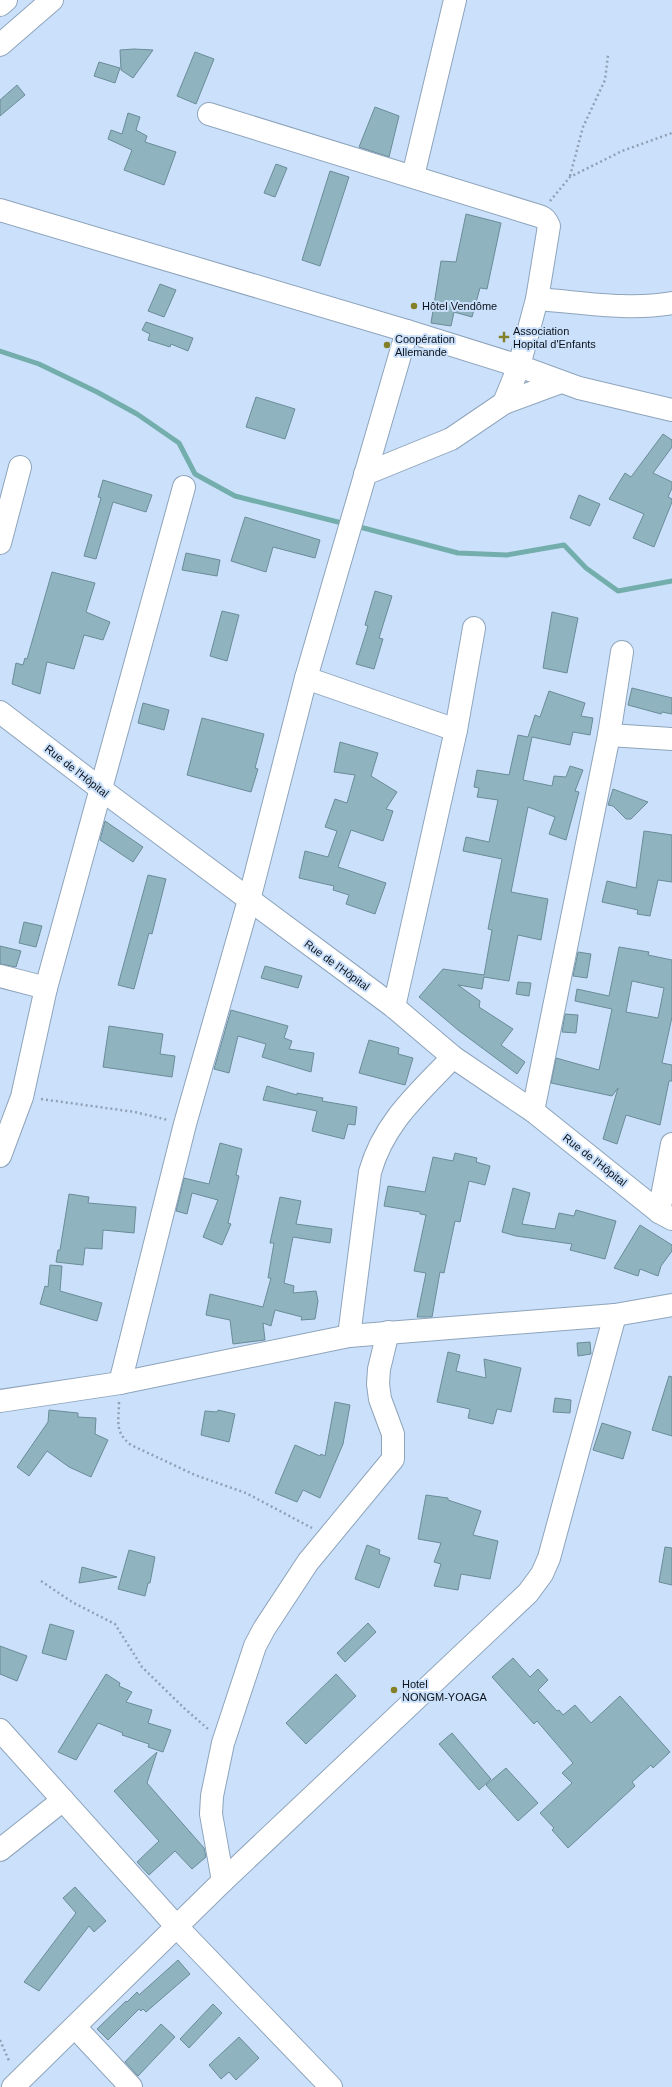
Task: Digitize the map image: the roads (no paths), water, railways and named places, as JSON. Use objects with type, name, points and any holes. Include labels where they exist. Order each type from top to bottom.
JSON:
[{"type":"main road","points":[[0,5],[6,0]]},
{"type":"main road","points":[[0,45],[52,0]]},
{"type":"main road","points":[[412,176],[455,0]]},
{"type":"main road","points":[[209,114],[544,218],[548,226],[537,299],[519,366],[504,403]]},
{"type":"main road","points":[[0,210],[407,331],[602,394],[672,410]]},
{"type":"main road","points":[[537,299],[656,306],[672,303]]},
{"type":"main road","points":[[120,1383],[185,1124],[249,900],[306,678],[407,331]]},
{"type":"main road","points":[[365,474],[452,439],[504,403],[562,382]]},
{"type":"main road","points":[[0,543],[20,468]]},
{"type":"main road","points":[[0,1156],[13,1104],[102,790],[184,486]]},
{"type":"main road","points":[[394,1007],[456,730],[474,628]]},
{"type":"main road","points":[[533,1111],[609,735],[622,652]]},
{"type":"main road","points":[[306,678],[456,730]]},
{"type":"main road","name":"Rue de l'Hôpital","points":[[0,712],[102,790],[394,1007],[453,1057],[533,1111],[666,1216]]},
{"type":"main road","points":[[609,735],[672,739]]},
{"type":"main road","points":[[0,976],[46,988]]},
{"type":"main road","points":[[349,1336],[370,1172],[375,1152],[387,1130],[406,1106],[453,1057]]},
{"type":"main road","points":[[666,1216],[672,1144]]},
{"type":"main road","points":[[0,1402],[120,1383],[349,1336],[615,1315],[672,1305]]},
{"type":"main road","points":[[15,2085],[178,1928],[223,1881],[523,1598],[536,1583],[548,1558],[615,1315]]},
{"type":"main road","points":[[223,1881],[211,1814],[212,1796],[223,1743],[255,1646],[264,1629],[304,1568],[393,1458],[394,1434],[380,1399],[378,1384],[379,1369],[388,1332]]},
{"type":"main road","points":[[0,1730],[178,1928],[331,2087]]},
{"type":"main road","points":[[0,1850],[63,1800]]},
{"type":"main road","points":[[75,2027],[131,2087]]},
{"type":"waterway","points":[[0,351],[39,364],[97,392],[137,414],[179,443],[195,474],[235,496],[346,524]]},
{"type":"waterway","points":[[356,526],[458,553],[507,555],[564,545],[586,568],[618,591],[672,581]]},
{"type":"place","name":"Hôtel Vendôme","points":[[414,306]]},
{"type":"place","name":"Association Hopital d'Enfants","points":[[504,337]]},
{"type":"place","name":"Coopération Allemande","points":[[387,345]]},
{"type":"place","name":"Hotel NONGM-YOAGA","points":[[394,1690]]}]
